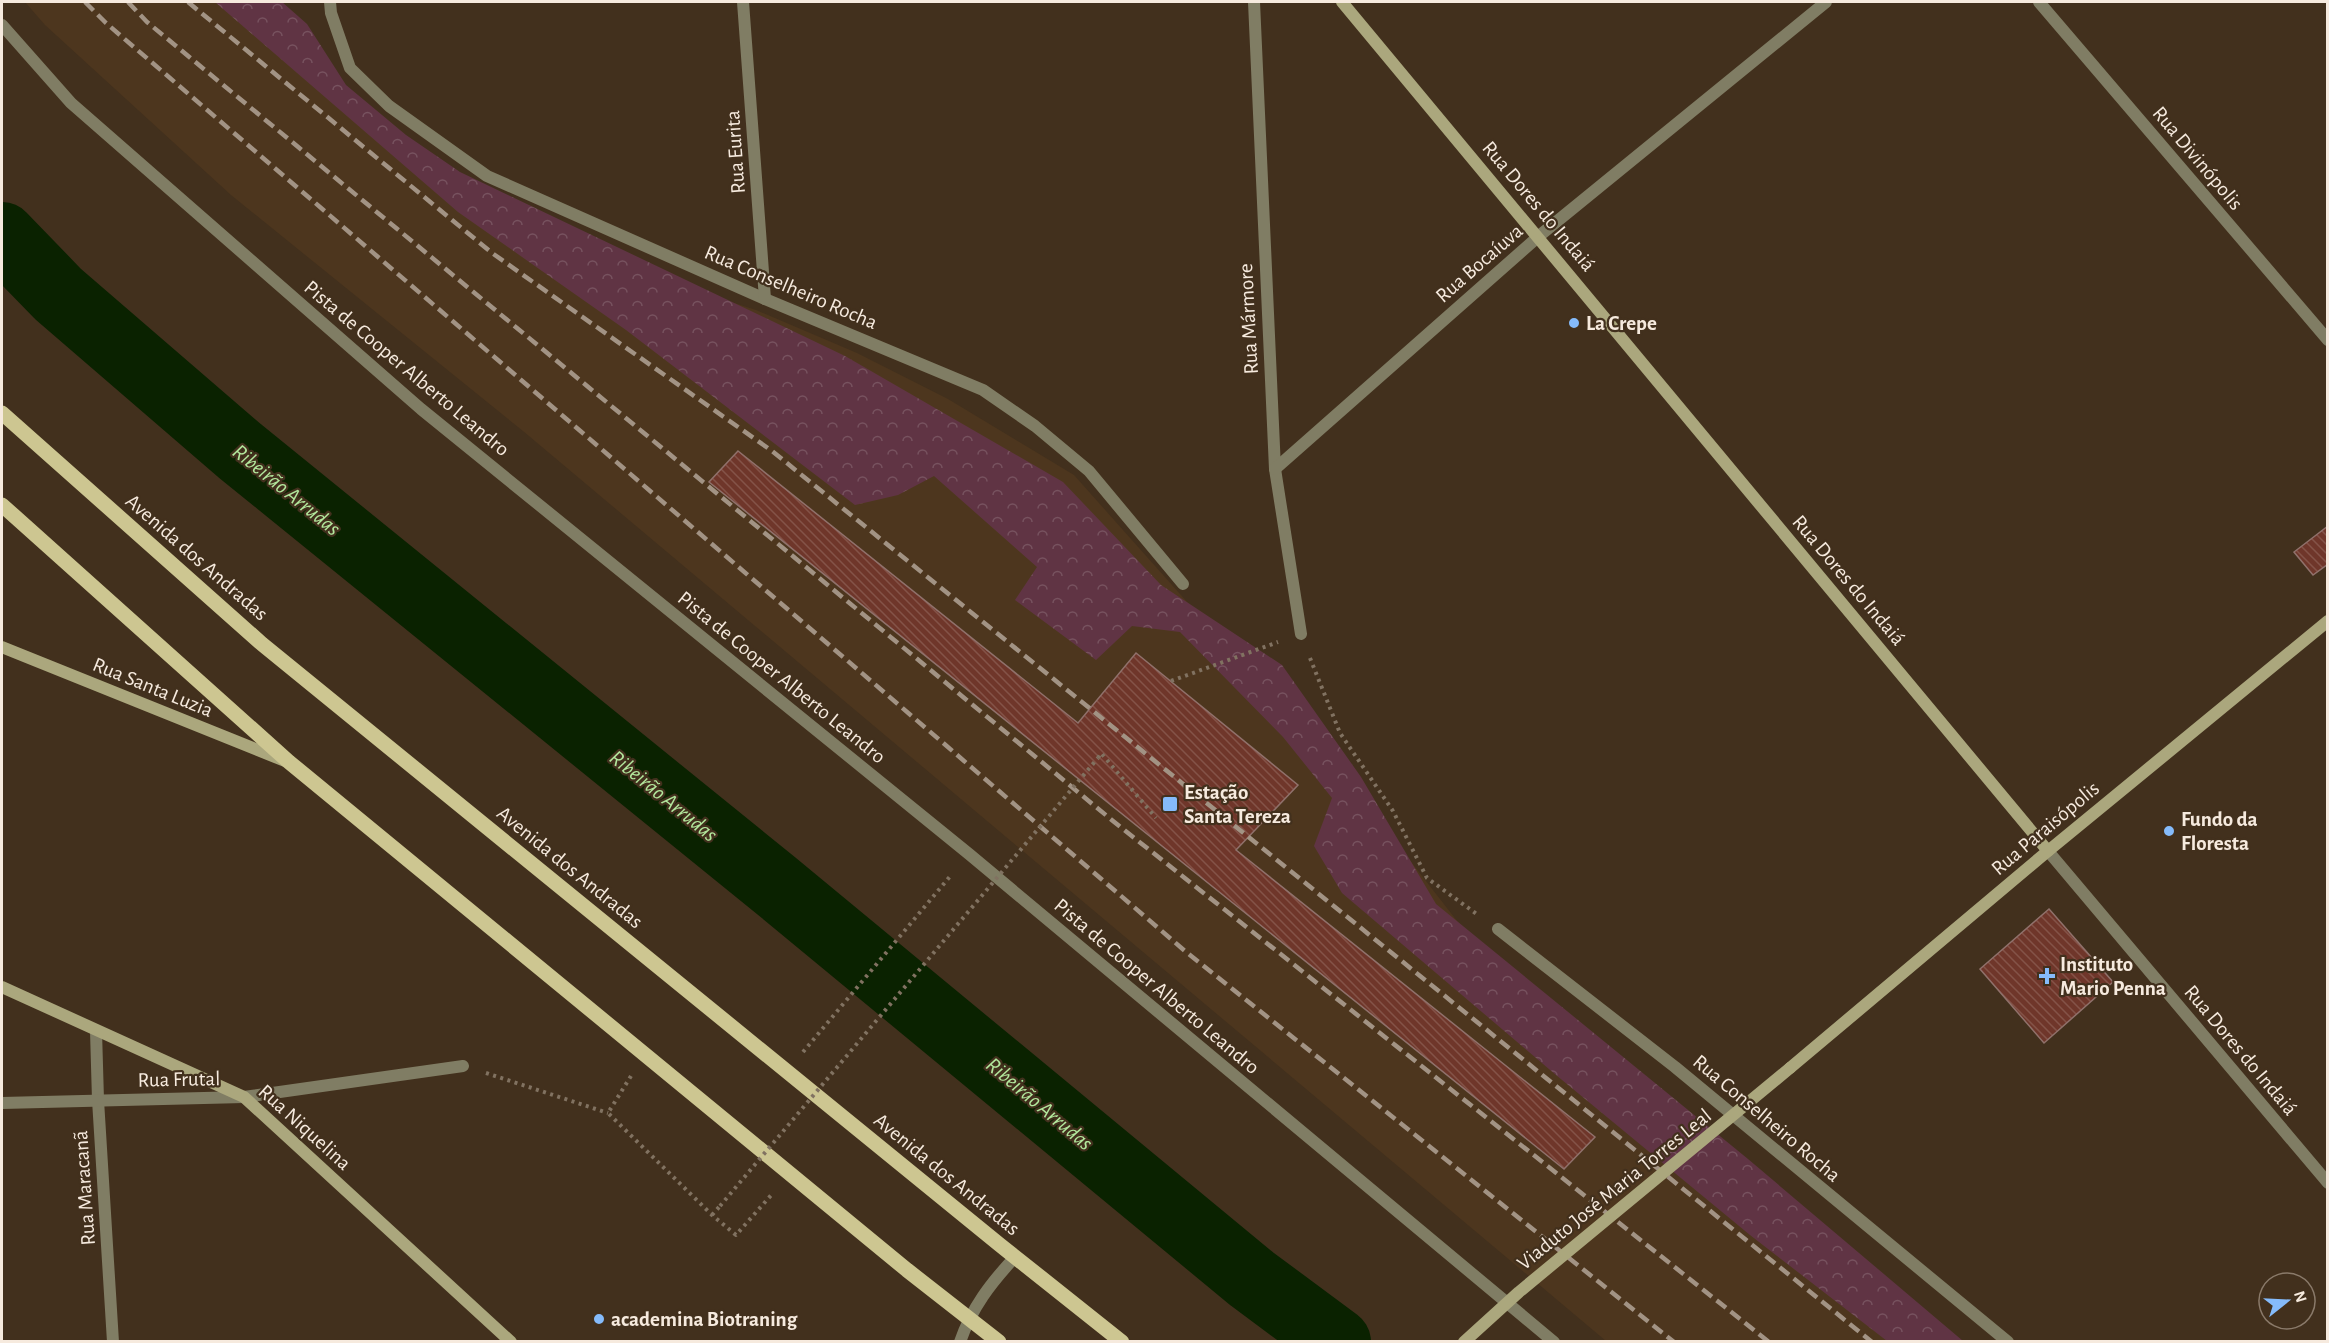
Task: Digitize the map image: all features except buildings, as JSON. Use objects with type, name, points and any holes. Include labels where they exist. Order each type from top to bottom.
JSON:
[{"type":"main road","name":"Avenida dos Andradas","points":[[2,413],[262,644],[1015,1257],[1122,1341]]},
{"type":"main road","points":[[2,505],[289,762],[790,1174],[999,1341]]},
{"type":"street","name":"Rua Conselheiro Rocha","points":[[330,2],[331,13],[350,68],[389,106],[487,176],[765,299],[983,390],[1035,426],[1089,471],[1183,584]]},
{"type":"street","name":"Rua Eurita","points":[[743,2],[765,299]]},
{"type":"street","name":"Rua Mármore","points":[[1254,2],[1275,470],[1300,634]]},
{"type":"street","name":"Rua Dores do Indaiá","points":[[1342,2],[1539,236],[2048,851],[2328,1183]]},
{"type":"street","name":"Rua Bocaíuva","points":[[1275,470],[1539,236],[1826,2]]},
{"type":"street","name":"Rua Divinópolis","points":[[2039,2],[2328,340]]},
{"type":"street","name":"Pista de Cooper Alberto Leandro","points":[[2,26],[71,103],[421,409],[969,854],[1554,1341]]},
{"type":"street","name":"Rua Paraisópolis","points":[[1790,1068],[2048,851],[2328,621]]},
{"type":"street","name":"Rua Santa Luzia","points":[[2,647],[289,762]]},
{"type":"street","name":"Rua Conselheiro Rocha","points":[[1498,929],[1675,1067],[2008,1341]]},
{"type":"street","name":"Rua Niquelina","points":[[2,987],[244,1097],[511,1341]]},
{"type":"street","name":"Rua Maracanã","points":[[96,1031],[113,1341]]},
{"type":"street","name":"Rua Frutal","points":[[2,1103],[244,1097],[464,1066]]},
{"type":"street","name":"Viaduto José Maria Torres Leal","points":[[1464,1341],[1519,1292],[1790,1068]]},
{"type":"street","points":[[960,1341],[968,1318],[994,1280],[1015,1257]]},
{"type":"path","points":[[1171,681],[1300,634],[1340,733],[1393,811],[1427,878],[1498,929]]},
{"type":"path","points":[[712,1215],[1101,753],[1156,818]]},
{"type":"path","points":[[787,1071],[969,854]]},
{"type":"path","points":[[608,1113],[644,1054]]},
{"type":"path","points":[[464,1066],[608,1113],[712,1215],[736,1235],[790,1174]]},
{"type":"shaded area","points":[[25,2],[265,2],[341,95],[493,214],[672,283],[756,310],[857,353],[948,399],[1074,475],[1359,795],[1461,926],[1948,1341],[1606,1341],[523,431],[231,195],[45,25]]},
{"type":"green space","points":[[215,2],[282,2],[307,24],[346,85],[406,135],[460,172],[845,356],[1063,482],[1161,585],[1282,665],[1361,777],[1436,904],[1748,1159],[1963,1341],[1887,1341],[1750,1235],[1556,1075],[1342,893],[1314,846],[1332,798],[1283,737],[1180,632],[1132,626],[1096,660],[1015,600],[1037,567],[934,476],[898,495],[855,505],[626,330],[458,212]]},
{"type":"waterway","name":"Ribeirão Arrudas","points":[[2,236],[58,294],[240,451],[774,884],[1252,1279],[1337,1342]]},
{"type":"railway","points":[[85,2],[106,23],[1185,951],[1674,1342]]},
{"type":"railway","points":[[128,2],[147,22],[1113,821],[1769,1342]]},
{"type":"railway","points":[[188,2],[492,253],[772,451],[1872,1342]]},
{"type":"place","name":"La Crepe","points":[[1574,323]]},
{"type":"place","name":"Estação Santa Tereza","points":[[1170,804]]},
{"type":"place","name":"Fundo da Floresta","points":[[2169,831]]},
{"type":"place","name":"Instituto Mario Penna","points":[[2047,976]]},
{"type":"place","name":"academina Biotraning","points":[[599,1319]]}]
